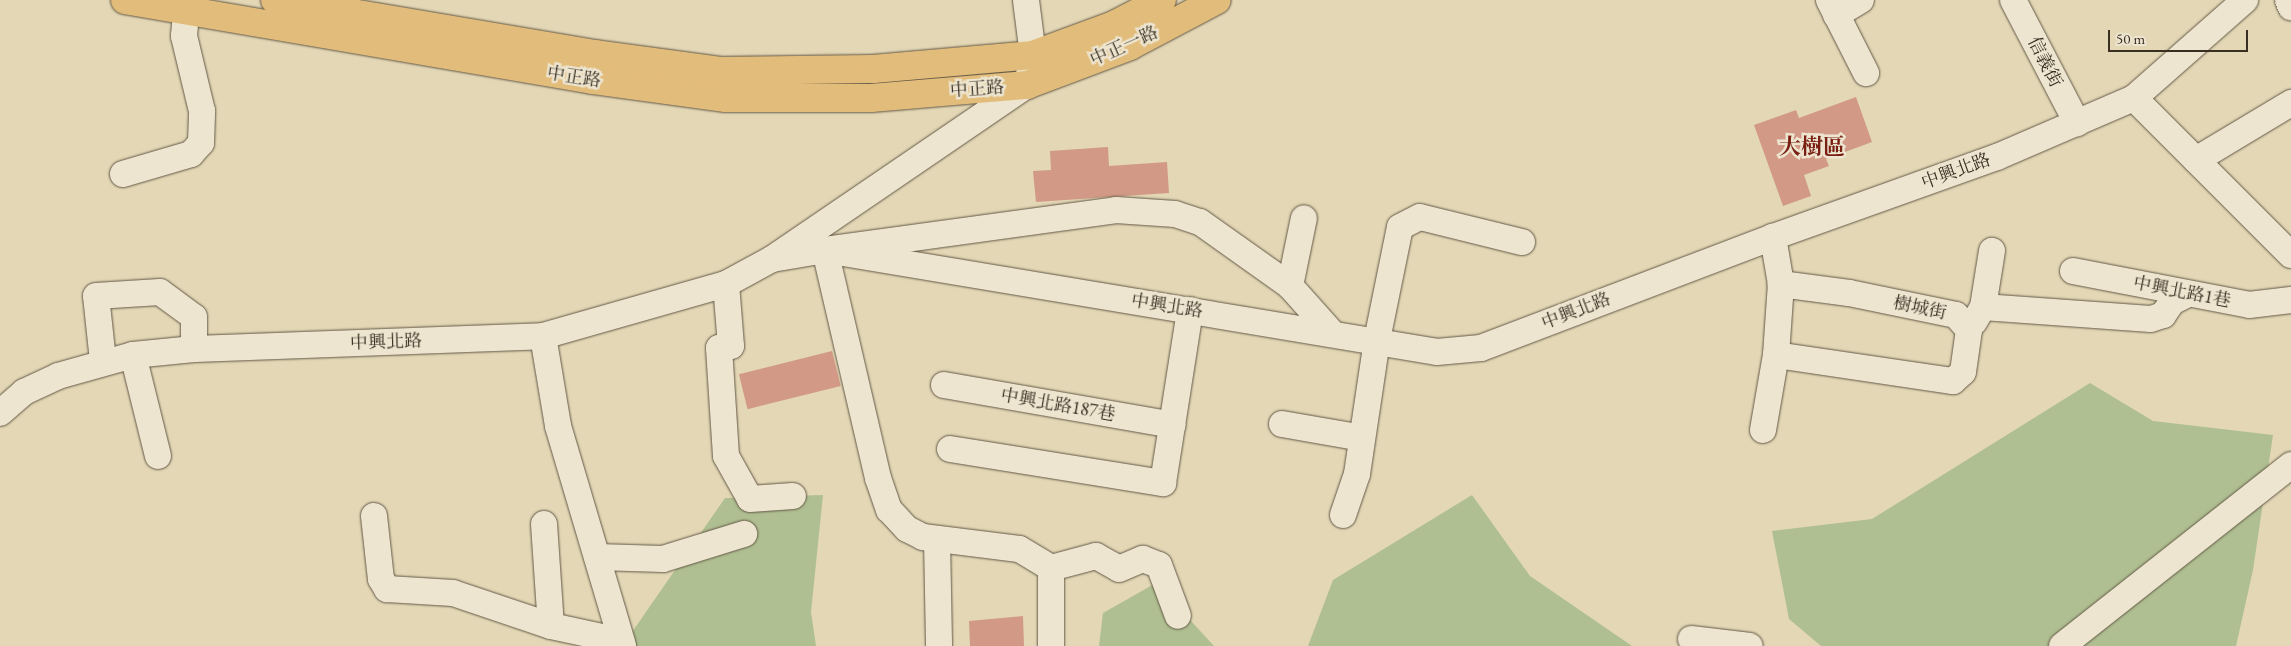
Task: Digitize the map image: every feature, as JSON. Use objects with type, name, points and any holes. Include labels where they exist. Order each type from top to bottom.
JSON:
[{"type":"main road","name":"中正路","points":[[125,0],[592,80],[726,98],[871,98],[1027,85]]},
{"type":"main road","name":"中正路","points":[[275,0],[594,54],[722,71],[873,69],[1033,55]]},
{"type":"main road","name":"中正一路","points":[[1033,55],[1114,25],[1162,0]]},
{"type":"main road","name":"中正一路","points":[[1027,85],[1130,46],[1217,0]]},
{"type":"street","points":[[1026,0],[1033,55],[1027,85]]},
{"type":"street","points":[[1861,0],[1832,8],[1866,73]]},
{"type":"street","name":"信義街","points":[[2014,0],[2077,123]]},
{"type":"street","points":[[2288,0],[2291,7]]},
{"type":"street","name":"中興北路","points":[[772,259],[826,250],[1377,340],[1438,352],[1481,348],[1772,237],[1997,157],[2134,98],[2230,5]]},
{"type":"street","points":[[124,174],[191,154],[202,143],[202,111],[184,36],[186,10]]},
{"type":"street","name":"中興北路","points":[[0,413],[24,392],[58,376],[103,361],[133,355],[194,349],[543,336],[726,284],[772,259],[1027,85]]},
{"type":"street","points":[[2134,98],[2291,255]]},
{"type":"street","points":[[2196,160],[2291,103]]},
{"type":"street","points":[[1178,616],[1159,565],[1142,559],[1119,569],[1096,556],[1051,568],[1018,549],[937,539],[907,529],[889,510],[878,478],[826,250],[1116,210],[1175,214],[1200,222],[1290,286],[1332,333]]},
{"type":"street","points":[[1344,515],[1357,474],[1377,340],[1400,227],[1411,219],[1420,217],[1522,242]]},
{"type":"street","points":[[1290,286],[1304,218]]},
{"type":"street","points":[[1763,430],[1776,355],[1781,284],[1772,237]]},
{"type":"street","points":[[1969,330],[1983,307],[1992,251]]},
{"type":"street","name":"中興北路1巷","points":[[2072,271],[2249,305],[2291,300]]},
{"type":"street","points":[[726,284],[731,346],[719,348],[726,456],[750,499],[793,496]]},
{"type":"street","name":"樹城街","points":[[1776,355],[1952,381],[1963,372],[1969,330],[1956,315],[1849,293],[1781,284]]},
{"type":"street","points":[[103,361],[96,296],[160,292],[194,317],[194,349]]},
{"type":"street","points":[[1983,307],[2152,319],[2163,315],[2172,302],[2188,294]]},
{"type":"street","points":[[950,449],[1163,483],[1190,310]]},
{"type":"street","points":[[543,336],[558,426],[622,644]]},
{"type":"street","points":[[133,355],[158,456]]},
{"type":"street","name":"中興北路187巷","points":[[944,385],[1172,425]]},
{"type":"street","points":[[1282,424],[1362,438]]},
{"type":"street","points":[[2062,646],[2291,465]]},
{"type":"street","points":[[374,516],[381,579],[387,589],[453,593],[551,626],[622,644]]},
{"type":"street","points":[[544,524],[551,626]]},
{"type":"street","points":[[597,557],[663,558],[744,534]]},
{"type":"street","points":[[937,539],[939,646]]},
{"type":"street","points":[[1051,568],[1051,646]]},
{"type":"street","points":[[1691,640],[1750,646]]},
{"type":"green space","points":[[2090,383],[2153,421],[2273,435],[2253,570],[2236,646],[1821,646],[1789,619],[1772,531],[1872,519]]},
{"type":"green space","points":[[823,495],[811,612],[816,646],[630,646],[630,635],[725,498]]},
{"type":"green space","points":[[1472,495],[1530,576],[1632,646],[1308,646],[1333,580]]},
{"type":"green space","points":[[1156,583],[1214,646],[1099,646],[1103,613]]},
{"type":"building","points":[[1856,97],[1872,142],[1826,159],[1829,166],[1804,175],[1811,196],[1783,206],[1754,125],[1796,110],[1799,118]]},
{"type":"building","points":[[1108,147],[1109,166],[1167,162],[1169,193],[1036,202],[1033,171],[1051,170],[1050,151]]},
{"type":"building","points":[[832,351],[841,386],[748,409],[739,374]]},
{"type":"building","points":[[1023,616],[1024,646],[970,646],[969,621]]},
{"type":"district","name":"大樹區","points":[[1812,147]]}]
